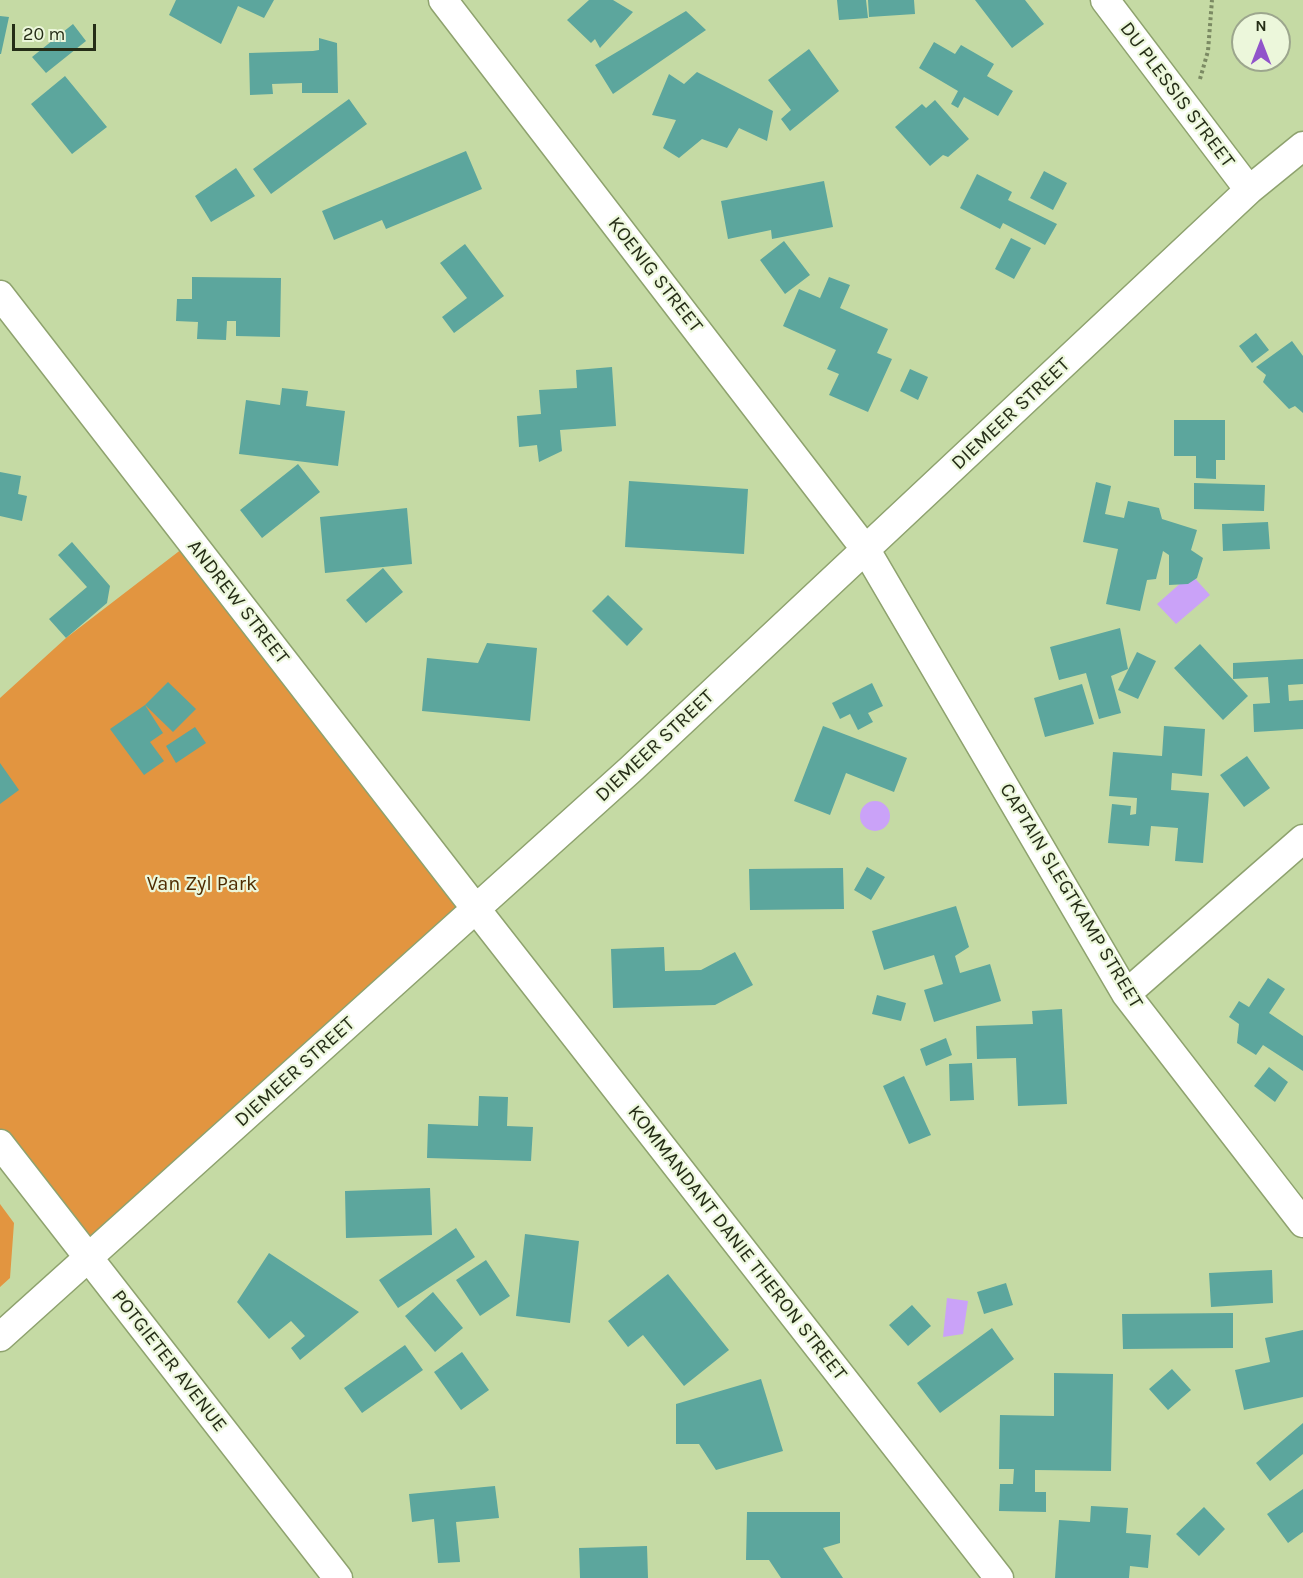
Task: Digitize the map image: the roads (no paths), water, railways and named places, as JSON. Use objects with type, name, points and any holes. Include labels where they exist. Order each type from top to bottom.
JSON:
[{"type":"street","name":"KOENIG STREET","points":[[443,0],[866,550]]},
{"type":"street","name":"DU PLESSIS STREET","points":[[1105,0],[1249,190]]},
{"type":"street","name":"DIEMEER STREET","points":[[0,1337],[630,770],[1249,190],[1303,147]]},
{"type":"street","name":"ANDREW STREET","points":[[0,295],[476,909]]},
{"type":"street","name":"CAPTAIN SLEGTKAMP STREET","points":[[866,550],[1126,994],[1303,1223]]},
{"type":"street","points":[[1126,994],[1303,839]]},
{"type":"street","name":"KOMMANDANT DANIE THERON STREET","points":[[476,909],[999,1578]]},
{"type":"street","name":"POTGIETER AVENUE","points":[[0,1144],[338,1578]]},
{"type":"park label","name":"Van Zyl Park","points":[[202,884]]}]
